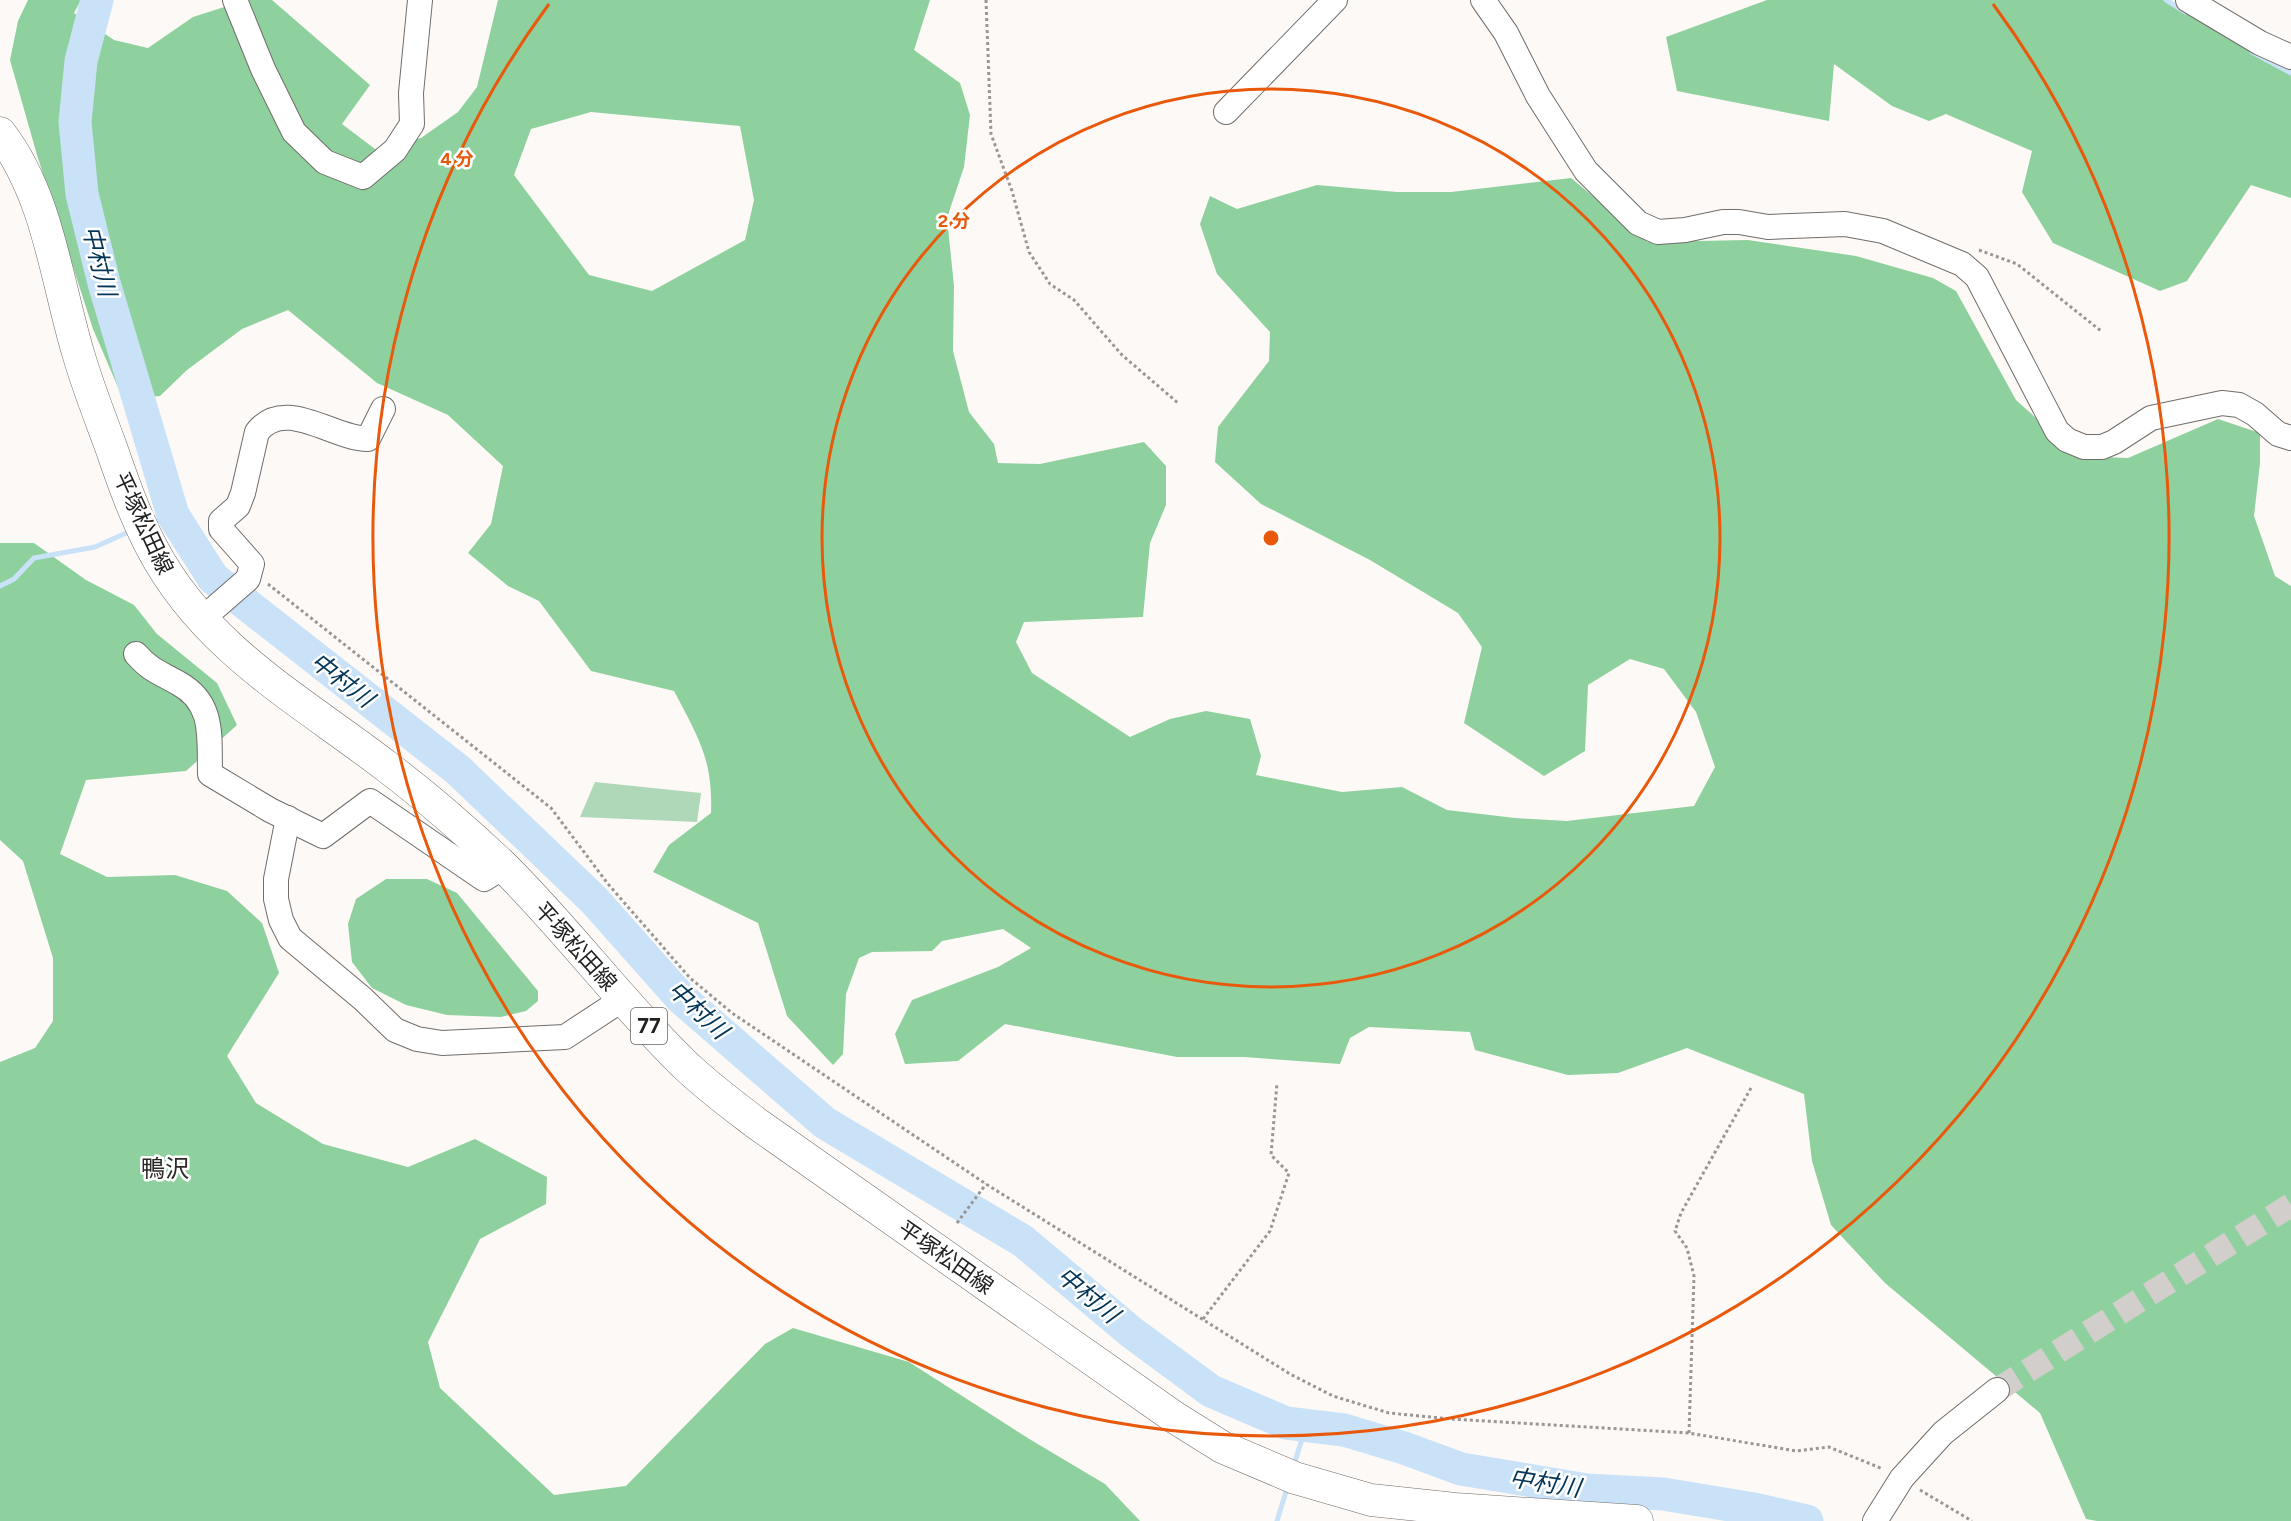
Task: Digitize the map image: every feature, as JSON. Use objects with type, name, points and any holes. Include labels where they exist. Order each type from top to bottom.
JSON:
[{"type":"main road","name":"平塚松田線","points":[[0,133],[30,182],[41,213],[79,356],[135,513],[170,579],[208,614],[269,681],[396,774],[503,867],[682,1062],[756,1123],[1164,1411],[1222,1447],[1295,1478],[1371,1500],[1455,1509],[1637,1521]]},
{"type":"street","points":[[235,0],[263,69],[294,132],[325,162],[363,177],[395,150],[412,124],[411,93],[420,0]]},
{"type":"street","points":[[1226,112],[1335,0]]},
{"type":"street","points":[[1483,0],[1506,33],[1538,96],[1586,171],[1638,223],[1658,232],[1685,230],[1723,222],[1768,227],[1845,224],[1883,231],[1962,264],[1977,277],[2057,431],[2067,441],[2084,447],[2102,447],[2114,442],[2151,418],[2222,403],[2239,405],[2256,414],[2278,434],[2291,438]]},
{"type":"street","points":[[2188,0],[2260,43],[2291,57]]},
{"type":"street","points":[[208,614],[248,579],[252,564],[221,529],[222,521],[238,506],[257,432],[263,425],[274,418],[304,419],[355,439],[368,439],[384,409]]},
{"type":"street","points":[[135,654],[149,669],[180,684],[200,699],[208,717],[210,774],[323,836],[370,801],[484,879],[503,867]]},
{"type":"street","points":[[288,818],[276,879],[276,899],[281,920],[290,938],[395,1029],[417,1040],[442,1043],[565,1037],[623,999]]},
{"type":"street","points":[[1875,1521],[1900,1480],[1943,1433],[1997,1390]]},
{"type":"path","points":[[986,0],[991,134],[1012,191],[1029,252],[1050,284],[1074,300],[1122,355],[1178,403]]},
{"type":"path","points":[[1970,246],[2017,264],[2101,331]]},
{"type":"path","points":[[248,579],[262,579],[352,653],[551,808],[608,884],[690,978],[732,1013],[986,1184],[1290,1374],[1333,1396],[1389,1413],[1451,1419],[1689,1433],[1796,1451],[1829,1447],[1900,1480],[1972,1521]]},
{"type":"path","points":[[1203,1319],[1270,1231],[1289,1173],[1271,1155],[1277,1083]]},
{"type":"path","points":[[1689,1433],[1694,1276],[1687,1248],[1675,1231],[1681,1213],[1751,1088]]},
{"type":"path","points":[[957,1223],[986,1184]]},
{"type":"green space","points":[[28,0],[81,0],[74,13],[114,40],[148,48],[193,17],[246,0],[272,0],[370,85],[342,124],[375,149],[421,138],[458,112],[477,87],[498,0],[930,0],[914,50],[960,83],[970,115],[964,167],[947,218],[954,286],[953,351],[969,412],[994,444],[998,463],[1040,464],[1144,442],[1166,466],[1166,505],[1150,543],[1143,617],[1024,622],[1016,642],[1032,673],[1130,737],[1170,719],[1206,711],[1250,719],[1261,756],[1256,775],[1342,792],[1402,787],[1447,810],[1567,821],[1694,806],[1715,767],[1696,712],[1664,669],[1630,659],[1588,685],[1585,751],[1544,776],[1464,723],[1482,647],[1458,613],[1370,560],[1261,504],[1215,462],[1218,427],[1269,361],[1270,332],[1217,274],[1200,224],[1210,196],[1237,209],[1317,185],[1397,192],[1451,192],[1571,178],[1648,242],[1748,240],[1856,256],[1933,278],[1956,291],[2016,400],[2078,456],[2128,458],[2218,419],[2260,433],[2260,463],[2254,516],[2275,576],[2291,586],[2291,1521],[2097,1521],[2086,1519],[2040,1413],[1885,1283],[1831,1225],[1812,1161],[1804,1094],[1687,1048],[1618,1073],[1568,1075],[1475,1050],[1470,1032],[1369,1027],[1350,1038],[1340,1064],[1244,1057],[1177,1057],[1005,1024],[958,1061],[905,1064],[895,1034],[912,1000],[998,967],[1031,948],[1003,929],[942,941],[932,951],[872,952],[859,958],[846,994],[843,1054],[833,1065],[787,1016],[758,923],[653,872],[669,845],[711,813],[709,778],[702,749],[674,691],[591,671],[539,601],[508,586],[468,553],[491,524],[503,466],[448,415],[377,383],[288,310],[242,329],[187,370],[160,396],[123,399],[93,329],[37,155],[10,60],[18,21]],"holes":[[[591,112],[740,126],[754,200],[745,240],[652,291],[589,275],[514,175],[531,129]]]},
{"type":"green space","points":[[1767,0],[2164,0],[2291,56],[2291,198],[2251,185],[2187,281],[2160,291],[2053,243],[2022,192],[2032,151],[1946,114],[1929,121],[1892,106],[1834,64],[1829,121],[1677,91],[1666,37]]},
{"type":"green space","points":[[0,543],[34,543],[86,580],[134,605],[157,634],[217,683],[237,725],[186,771],[86,780],[60,854],[107,877],[175,875],[227,891],[262,923],[279,973],[227,1056],[256,1103],[323,1144],[408,1167],[475,1139],[547,1177],[546,1204],[480,1239],[428,1342],[440,1388],[554,1495],[626,1486],[765,1344],[793,1328],[909,1362],[1105,1484],[1140,1521],[0,1521],[0,1062],[35,1048],[53,1021],[53,958],[23,861],[0,840]]},
{"type":"green space","points":[[595,782],[701,793],[697,822],[580,817]]},
{"type":"green space","points":[[386,879],[427,879],[457,893],[538,991],[538,1001],[526,1011],[501,1017],[447,1015],[406,1005],[372,988],[352,962],[348,924],[356,899]]},
{"type":"waterway","name":"中村川","points":[[97,0],[81,61],[75,122],[82,194],[104,283],[173,515],[213,578],[458,770],[594,900],[681,998],[825,1123],[1023,1241],[1131,1332],[1211,1391],[1286,1423],[1344,1430],[1404,1448],[1461,1469],[1587,1490],[1663,1494],[1754,1509],[1807,1521]]},
{"type":"waterway","points":[[2166,0],[2185,12]]},
{"type":"waterway","points":[[2252,52],[2291,73]]},
{"type":"waterway","points":[[150,523],[173,515]]},
{"type":"waterway","points":[[0,586],[14,579],[34,558],[95,547],[133,530]]},
{"type":"waterway","points":[[1293,1468],[1306,1426]]},
{"type":"waterway","points":[[1277,1521],[1288,1485]]},
{"type":"tunnel","points":[[1997,1390],[2291,1205]]},
{"type":"district","name":"鴨沢","points":[[165,1169]]}]
